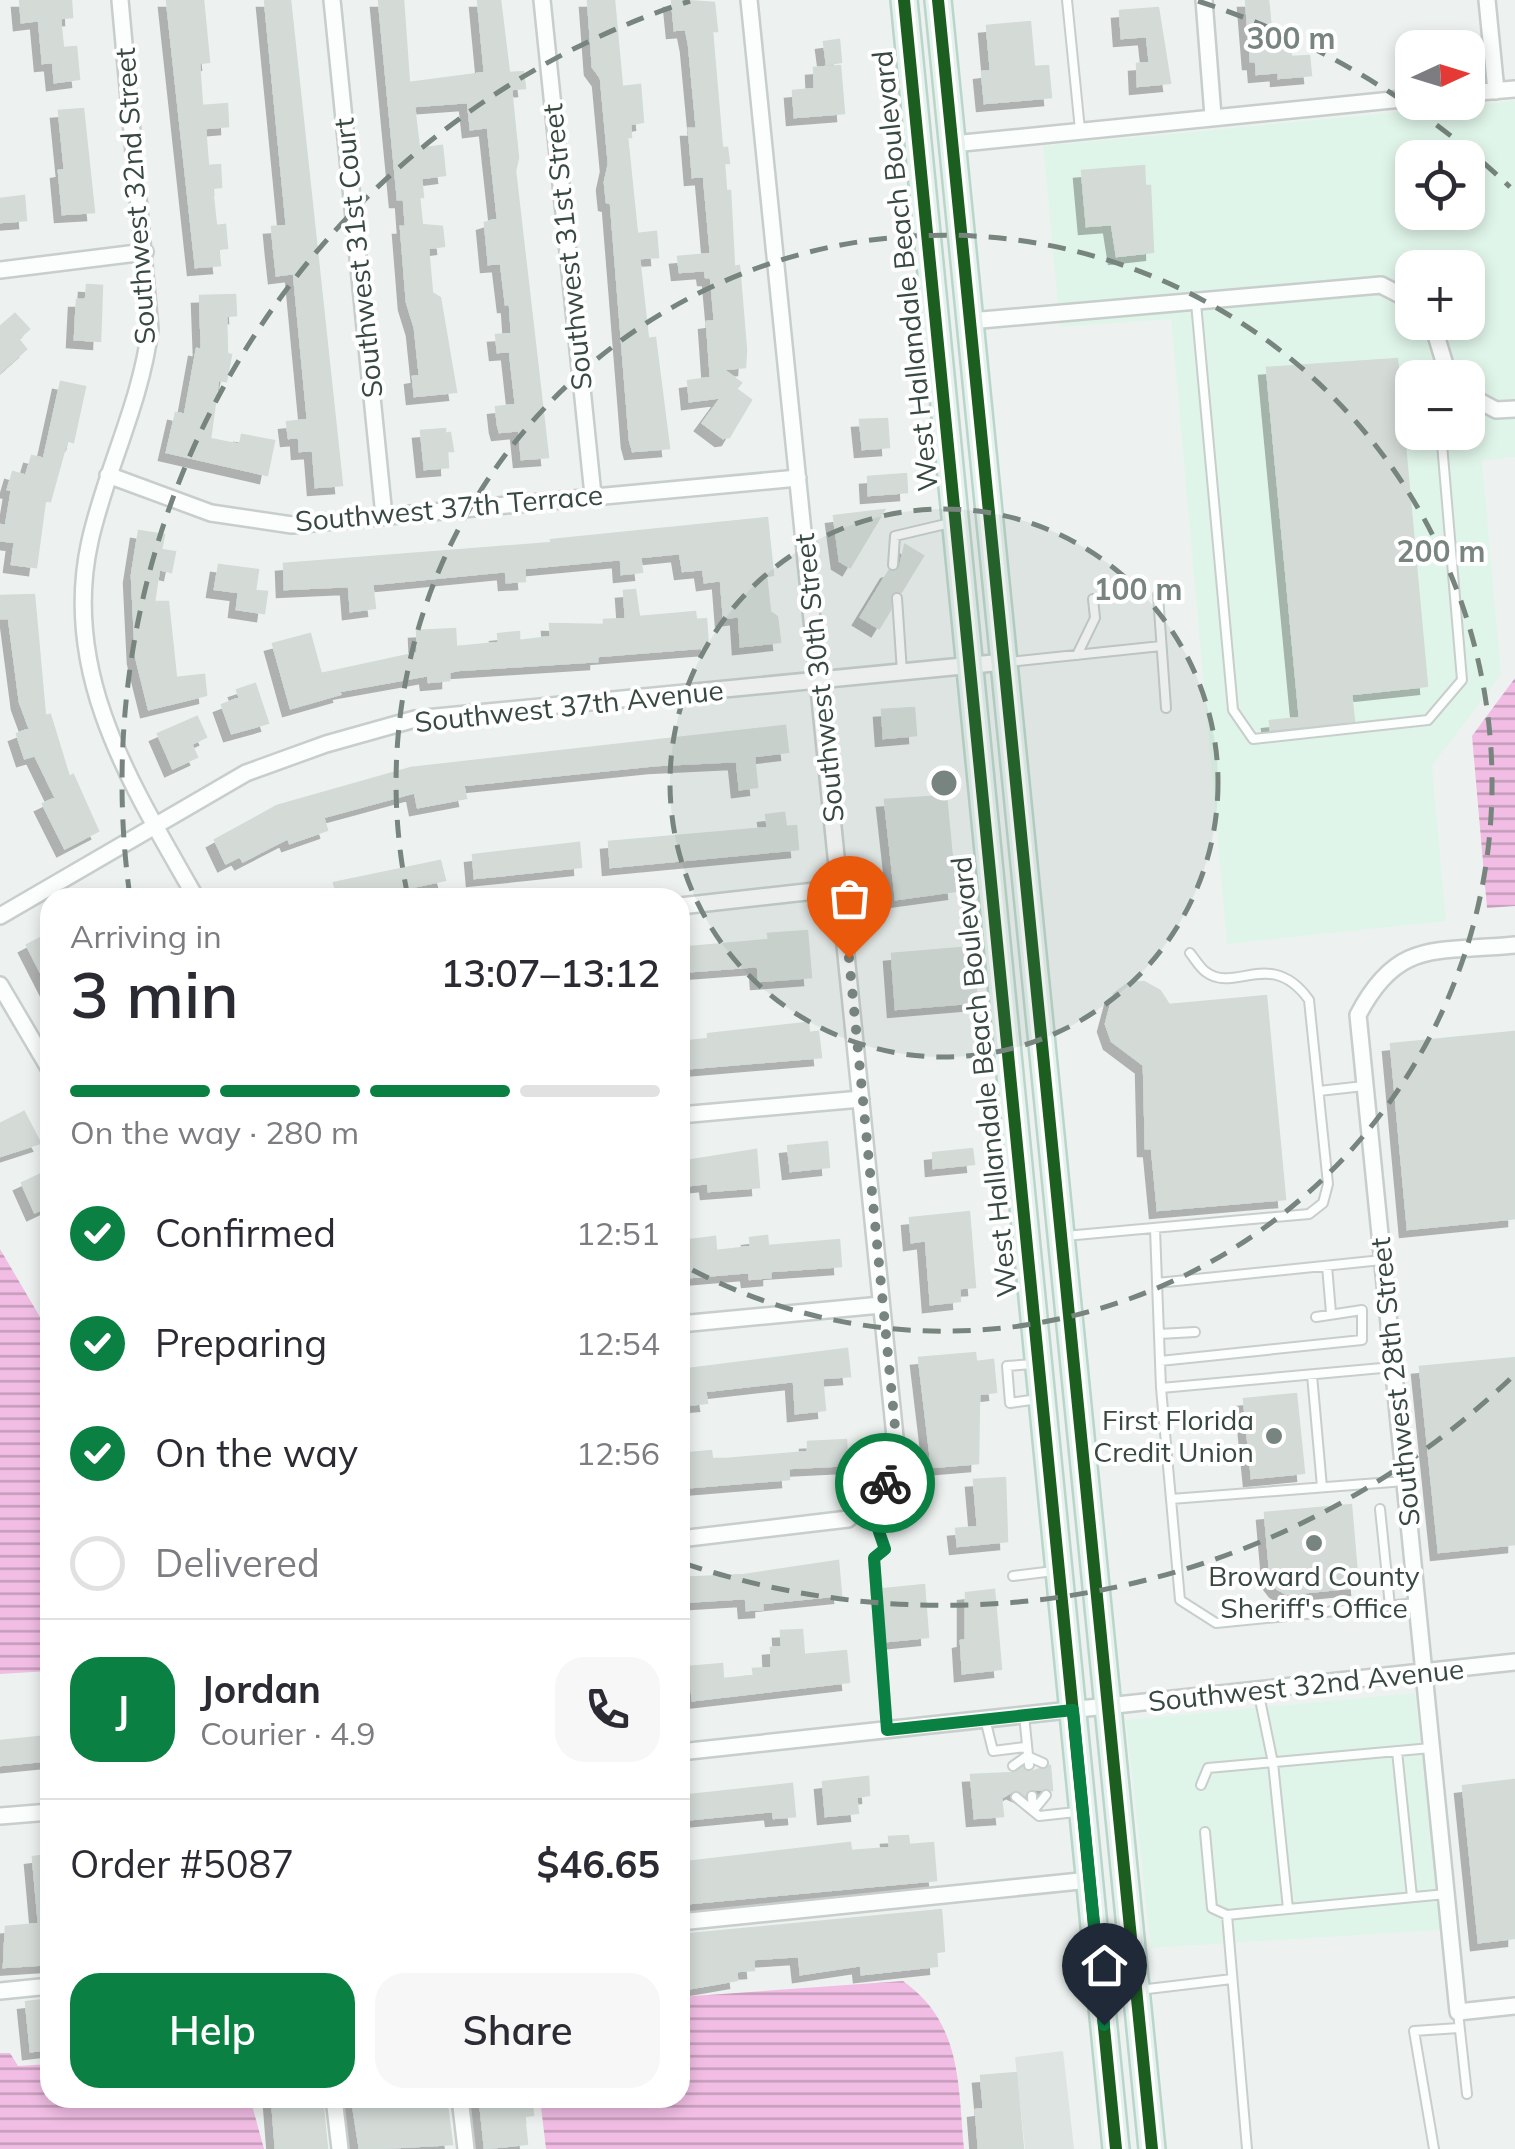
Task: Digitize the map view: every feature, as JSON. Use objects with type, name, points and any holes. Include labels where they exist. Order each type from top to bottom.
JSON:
[{"type":"main road","name":"West Hallandale Beach Boulevard","points":[[904,0],[1116,2149]]},
{"type":"main road","points":[[918,0],[930,106],[953,144]]},
{"type":"main road","points":[[938,0],[1152,2149]]},
{"type":"main road","points":[[919,160],[934,172],[942,188],[954,296],[970,321]]},
{"type":"main road","points":[[1005,1036],[1023,1070],[1036,1193],[1061,1236]]},
{"type":"main road","points":[[1026,1243],[1048,1274],[1060,1395],[1080,1431]]},
{"type":"main road","points":[[1108,2061],[1126,2101],[1131,2149]]},
{"type":"street","name":"Southwest 32nd Street","points":[[120,0],[150,329],[145,372],[108,475],[89,545],[83,609],[90,678],[112,748],[190,888]]},
{"type":"street","name":"Southwest 31st Court","points":[[332,0],[384,516]]},
{"type":"street","name":"Southwest 31st Street","points":[[542,0],[593,495]]},
{"type":"street","name":"Southwest 30th Street","points":[[690,1538],[848,1519],[869,1503],[887,1481],[896,1437],[749,0]]},
{"type":"street","points":[[1204,0],[1213,116]]},
{"type":"street","points":[[1487,0],[1496,90]]},
{"type":"street","points":[[1485,91],[1515,89]]},
{"type":"street","points":[[953,144],[1395,100]]},
{"type":"street","points":[[0,270],[145,252]]},
{"type":"street","points":[[970,321],[1381,284],[1395,292]]},
{"type":"street","points":[[1485,404],[1496,410],[1515,408]]},
{"type":"street","name":"Southwest 37th Terrace","points":[[108,475],[212,514],[248,522],[292,524],[798,478]]},
{"type":"street","name":"Southwest 37th Avenue","points":[[48,888],[246,774],[326,744],[415,720],[1004,662]]},
{"type":"street","points":[[690,905],[842,888]]},
{"type":"street","name":"Southwest 37th Avenue","points":[[0,916],[40,893]]},
{"type":"street","name":"Southwest 28th Street","points":[[1458,2020],[1358,1016],[1385,970],[1413,955],[1515,945]]},
{"type":"street","points":[[0,985],[40,1053]]},
{"type":"street","points":[[690,1114],[862,1099]]},
{"type":"street","points":[[690,1323],[882,1305]]},
{"type":"street","name":"Southwest 32nd Avenue","points":[[690,1751],[1515,1662]]},
{"type":"street","points":[[0,1816],[40,1813]]},
{"type":"street","points":[[690,1921],[1090,1880]]},
{"type":"street","points":[[0,1991],[40,1987]]},
{"type":"street","points":[[1458,2020],[1515,2006]]},
{"type":"street","points":[[335,2108],[340,2149]]},
{"type":"street","points":[[461,2108],[466,2149]]},
{"type":"lane","points":[[1068,0],[1080,130]]},
{"type":"lane","points":[[1196,301],[1233,710],[1254,739],[1428,720],[1462,680],[1443,450]]},
{"type":"lane","points":[[893,564],[894,536],[954,522]]},
{"type":"lane","points":[[1158,595],[1166,708]]},
{"type":"lane","points":[[897,598],[902,672]]},
{"type":"lane","points":[[1077,655],[1095,618],[1093,599]]},
{"type":"lane","points":[[1004,662],[1161,646]]},
{"type":"lane","points":[[1061,1236],[1309,1214],[1323,1203],[1328,1184],[1309,1000],[1297,984],[1282,976],[1257,972],[1220,977],[1208,974],[1190,954]]},
{"type":"lane","points":[[1318,1091],[1365,1086]]},
{"type":"lane","points":[[1155,1229],[1161,1388],[1180,1600],[1216,1623],[1416,1603]]},
{"type":"lane","points":[[1157,1283],[1382,1260]]},
{"type":"lane","points":[[1326,1266],[1331,1313]]},
{"type":"lane","points":[[1160,1361],[1362,1340],[1362,1310],[1316,1317]]},
{"type":"lane","points":[[1159,1334],[1196,1332]]},
{"type":"lane","points":[[1161,1388],[1393,1367]]},
{"type":"lane","points":[[1312,1374],[1322,1487]]},
{"type":"lane","points":[[1170,1499],[1404,1480]]},
{"type":"lane","points":[[869,1503],[885,1549],[874,1558],[887,1730]]},
{"type":"lane","points":[[1380,1509],[1390,1606]]},
{"type":"lane","points":[[1014,1576],[1059,1570]]},
{"type":"lane","points":[[1258,1690],[1273,1762],[1288,1910]]},
{"type":"lane","points":[[1024,1715],[1027,1756]]},
{"type":"lane","points":[[985,1719],[993,1751],[1027,1756],[1043,1764]]},
{"type":"lane","points":[[1200,1785],[1208,1768],[1431,1748]]},
{"type":"lane","points":[[1397,1751],[1412,1897]]},
{"type":"lane","points":[[1013,1766],[1027,1756]]},
{"type":"lane","points":[[1033,1811],[1046,1794]]},
{"type":"lane","points":[[1032,1796],[1033,1811]]},
{"type":"lane","points":[[1016,1797],[1040,1816],[1083,1812]]},
{"type":"lane","points":[[1205,1832],[1212,1908],[1227,1915],[1446,1894]]},
{"type":"lane","points":[[1227,1915],[1247,2149]]},
{"type":"lane","points":[[1135,1990],[1232,1979]]},
{"type":"lane","points":[[1434,2149],[1414,2031],[1458,2020],[1467,2094]]},
{"type":"shaded area","points":[[1515,101],[1515,457],[1482,461],[1501,675],[1432,766],[1446,921],[1227,944],[1171,319],[1060,327],[1043,146],[1395,112],[1395,120],[1485,120],[1485,104]]},
{"type":"shaded area","points":[[1515,678],[1515,906],[1487,908],[1472,736]]},
{"type":"shaded area","points":[[0,1249],[40,1317],[40,1672],[0,1674]]},
{"type":"shaded area","points":[[1415,1693],[1441,1930],[1151,1948],[1126,1720]]},
{"type":"shaded area","points":[[903,1981],[937,2016],[947,2035],[958,2078],[964,2149],[546,2149],[541,2108],[690,2108],[690,1996]]},
{"type":"shaded area","points":[[1063,2051],[1074,2149],[1025,2149],[1015,2057]]},
{"type":"shaded area","points":[[0,2053],[10,2053],[18,2066],[40,2065],[40,2108],[253,2108],[264,2149],[0,2149]]},
{"type":"building","points":[[20,0],[71,0],[72,17],[60,18],[63,48],[76,47],[79,79],[55,82],[53,62],[43,63],[39,20],[22,22]]},
{"type":"building","points":[[167,0],[203,0],[209,62],[199,63],[202,106],[227,104],[228,126],[205,128],[208,166],[220,165],[221,187],[212,188],[216,226],[225,225],[227,248],[218,249],[220,265],[196,267]]},
{"type":"building","points":[[265,0],[290,0],[342,485],[316,487],[313,450],[300,451],[299,437],[289,438],[287,422],[308,420],[294,273],[277,275],[274,248],[272,227],[287,226]]},
{"type":"building","points":[[379,0],[403,0],[409,83],[485,73],[478,0],[500,0],[509,73],[523,72],[525,88],[511,89],[518,158],[515,171],[548,457],[522,459],[519,430],[500,432],[498,425],[496,407],[516,405],[510,351],[498,352],[496,335],[512,334],[510,304],[506,304],[501,263],[489,264],[485,223],[498,219],[488,127],[471,129],[468,102],[414,106],[419,149],[442,146],[445,175],[421,178],[423,197],[419,197],[422,225],[442,227],[444,246],[428,248],[432,293],[440,298],[456,392],[415,396],[413,377],[420,376],[415,328],[407,302],[401,227],[406,227],[404,199],[398,199]]},
{"type":"building","points":[[588,0],[614,0],[622,87],[640,85],[643,122],[630,124],[631,137],[627,137],[637,234],[656,232],[658,257],[639,258],[648,339],[655,338],[669,448],[633,451],[630,440],[611,203],[607,202],[605,182],[609,164],[601,78],[593,67]]},
{"type":"building","points":[[672,0],[714,3],[717,31],[712,31],[722,148],[727,148],[729,163],[724,163],[726,191],[730,191],[734,267],[739,266],[746,350],[745,367],[722,369],[741,383],[736,389],[751,400],[729,437],[723,438],[703,423],[722,397],[690,401],[688,381],[711,378],[707,322],[715,321],[711,277],[706,277],[705,270],[680,272],[678,257],[711,254],[704,176],[693,177],[689,129],[697,129],[689,44],[686,29],[675,30]]},
{"type":"building","points":[[1246,0],[1268,0],[1272,40],[1288,38],[1291,57],[1309,56],[1311,75],[1279,78],[1279,72],[1257,74],[1256,61],[1251,61]]},
{"type":"building","points":[[1158,8],[1170,83],[1138,86],[1137,64],[1150,63],[1147,36],[1122,38],[1120,11]]},
{"type":"building","points":[[1030,22],[1034,67],[1048,66],[1051,97],[985,103],[982,72],[991,71],[987,26]]},
{"type":"building","points":[[839,40],[841,62],[827,64],[824,42]]},
{"type":"building","points":[[840,66],[844,113],[795,117],[793,91],[815,89],[814,68]]},
{"type":"building","points":[[83,109],[94,212],[63,214],[59,171],[65,170],[59,111]]},
{"type":"building","points":[[1144,166],[1145,186],[1150,186],[1153,252],[1117,256],[1112,224],[1087,226],[1082,171]]},
{"type":"building","points":[[24,196],[26,220],[0,222],[0,199]]},
{"type":"building","points":[[87,285],[102,286],[100,341],[75,339],[77,300],[86,300]]},
{"type":"building","points":[[235,295],[236,315],[226,316],[227,354],[231,355],[226,381],[218,380],[210,439],[240,445],[242,435],[274,441],[267,475],[167,452],[176,413],[185,415],[197,349],[202,350],[200,296]]},
{"type":"building","points":[[15,314],[29,329],[18,339],[26,349],[0,372],[0,327]]},
{"type":"building","points":[[1397,359],[1395,450],[1405,450],[1427,686],[1351,694],[1354,721],[1271,730],[1270,721],[1300,718],[1267,368]]},
{"type":"building","points":[[61,382],[85,387],[73,442],[67,440],[50,501],[45,500],[36,567],[12,564],[15,542],[0,540],[0,525],[6,526],[12,490],[8,489],[13,472],[26,476],[32,456],[44,459]]},
{"type":"building","points":[[887,419],[889,447],[863,449],[860,420]]},
{"type":"building","points":[[445,429],[445,434],[450,433],[453,451],[447,451],[448,467],[425,469],[421,431]]},
{"type":"building","points":[[906,474],[907,492],[869,495],[868,477]]},
{"type":"building","points":[[884,510],[850,567],[840,561],[834,516]]},
{"type":"building","points":[[767,518],[773,575],[766,576],[770,612],[777,617],[780,642],[741,646],[739,616],[724,618],[721,580],[705,582],[703,569],[683,571],[680,553],[640,557],[642,572],[622,574],[621,559],[524,568],[525,581],[507,582],[506,571],[372,584],[375,608],[351,611],[349,586],[285,589],[284,564],[552,543],[551,540]]},
{"type":"building","points":[[139,531],[164,535],[161,550],[175,552],[171,572],[159,569],[154,602],[168,602],[176,678],[204,675],[206,695],[149,709],[136,656],[132,575]]},
{"type":"building","points":[[905,545],[923,556],[901,592],[891,594],[890,610],[879,628],[861,617],[889,571],[900,568]]},
{"type":"building","points":[[219,565],[258,570],[255,591],[267,592],[264,613],[237,609],[239,592],[215,589]]},
{"type":"building","points":[[635,590],[639,617],[695,612],[696,620],[706,619],[708,647],[597,656],[597,661],[457,670],[449,672],[449,680],[429,682],[428,675],[339,691],[340,694],[291,708],[273,644],[310,634],[321,674],[418,653],[417,631],[455,629],[456,647],[499,643],[498,634],[519,632],[519,641],[551,637],[550,624],[604,625],[604,620],[626,619],[624,591]]},
{"type":"building","points":[[34,595],[45,716],[50,715],[69,777],[73,775],[98,831],[65,848],[43,804],[56,798],[35,755],[25,758],[17,734],[30,729],[20,702],[9,618],[1,618],[0,596]]},
{"type":"building","points":[[255,684],[268,723],[232,733],[222,705],[240,698],[237,690]]},
{"type":"building","points":[[914,708],[916,735],[884,738],[882,710]]},
{"type":"building","points":[[197,717],[206,737],[191,744],[197,757],[173,768],[158,734]]},
{"type":"building","points":[[785,726],[788,752],[754,756],[757,787],[740,789],[737,761],[656,765],[463,785],[466,798],[418,807],[415,792],[323,817],[327,830],[290,843],[288,838],[243,861],[240,856],[226,863],[215,840],[277,806],[411,768]]},
{"type":"building","points":[[946,796],[955,891],[896,899],[885,800]]},
{"type":"building","points":[[784,813],[786,827],[796,826],[798,849],[611,867],[609,842],[768,828],[766,815]]},
{"type":"building","points":[[579,843],[581,867],[475,878],[473,855]]},
{"type":"building","points":[[440,861],[445,880],[406,888],[335,888],[334,883]]},
{"type":"building","points":[[807,931],[811,977],[759,981],[758,966],[690,971],[690,947],[769,940],[768,934]]},
{"type":"building","points":[[40,938],[40,970],[27,945]]},
{"type":"building","points":[[972,947],[977,1002],[896,1009],[892,954]]},
{"type":"building","points":[[1144,982],[1160,991],[1169,1005],[1266,996],[1285,1199],[1158,1210],[1152,1148],[1146,1148],[1144,1065],[1112,1041],[1106,1024],[1114,994],[1129,983]]},
{"type":"building","points":[[808,1023],[809,1033],[818,1032],[821,1057],[690,1068],[690,1041],[708,1039],[708,1034]]},
{"type":"building","points":[[1515,1032],[1515,1218],[1408,1229],[1391,1044]]},
{"type":"building","points":[[24,1112],[40,1143],[0,1156],[0,1124]]},
{"type":"building","points":[[827,1142],[829,1167],[791,1171],[788,1146]]},
{"type":"building","points":[[972,1149],[974,1164],[934,1168],[933,1153]]},
{"type":"building","points":[[756,1150],[759,1187],[709,1191],[708,1183],[690,1185],[690,1160]]},
{"type":"building","points":[[40,1175],[40,1210],[35,1212],[22,1183]]},
{"type":"building","points":[[969,1212],[975,1287],[959,1288],[960,1301],[931,1304],[926,1240],[912,1242],[910,1218]]},
{"type":"building","points":[[767,1236],[768,1246],[839,1240],[841,1266],[770,1271],[770,1277],[750,1279],[749,1272],[690,1277],[690,1240],[715,1237],[716,1251],[751,1247],[750,1238]]},
{"type":"building","points":[[847,1349],[850,1376],[822,1378],[825,1410],[796,1413],[794,1381],[705,1391],[707,1403],[690,1405],[690,1369]]},
{"type":"building","points":[[975,1353],[976,1362],[993,1360],[996,1392],[979,1394],[978,1463],[932,1467],[919,1358]]},
{"type":"building","points":[[1515,1358],[1515,1544],[1439,1552],[1420,1367]]},
{"type":"building","name":"First Florida Credit Union","points":[[1296,1394],[1304,1473],[1252,1478],[1244,1399]]},
{"type":"building","points":[[846,1440],[847,1465],[788,1468],[789,1479],[690,1487],[690,1453],[711,1451],[712,1459],[726,1459],[808,1452],[808,1442]]},
{"type":"building","points":[[1005,1478],[1007,1541],[958,1546],[956,1529],[978,1527],[974,1480]]},
{"type":"building","points":[[1351,1505],[1358,1587],[1287,1594],[1278,1589],[1271,1580],[1265,1513]]},
{"type":"building","points":[[838,1561],[841,1595],[762,1603],[762,1609],[747,1610],[746,1598],[690,1602],[690,1578],[744,1575]]},
{"type":"building","points":[[924,1585],[928,1637],[888,1641],[884,1589]]},
{"type":"building","points":[[994,1590],[1001,1669],[963,1673],[961,1641],[966,1640],[966,1593]]},
{"type":"building","points":[[802,1630],[804,1655],[846,1651],[849,1682],[693,1700],[690,1667],[722,1664],[723,1679],[754,1676],[753,1669],[772,1668],[771,1648],[782,1647],[781,1631]]},
{"type":"building","points":[[40,1737],[40,1761],[0,1765],[0,1741]]},
{"type":"building","points":[[1050,1766],[1052,1790],[1031,1789],[1025,1795],[1014,1790],[1001,1798],[1003,1816],[975,1818],[971,1775],[1015,1773],[1022,1768],[1031,1772]]},
{"type":"building","points":[[868,1777],[869,1795],[856,1797],[858,1813],[826,1816],[823,1782]]},
{"type":"building","points":[[1515,1780],[1515,1938],[1479,1942],[1463,1786]]},
{"type":"building","points":[[792,1784],[795,1816],[774,1818],[773,1811],[690,1819],[690,1795]]},
{"type":"building","points":[[908,1836],[909,1845],[933,1843],[936,1880],[691,1903],[690,1862],[850,1843],[851,1851],[890,1848],[889,1837]]},
{"type":"building","points":[[40,1856],[40,1965],[4,1967],[6,1927],[39,1924],[33,1857]]},
{"type":"building","points":[[941,1910],[944,1951],[936,1952],[937,1966],[862,1974],[861,1965],[801,1974],[799,1956],[753,1959],[754,1970],[736,1971],[737,1980],[690,1988],[690,1934]]},
{"type":"building","points":[[40,2001],[40,2050],[31,2051],[26,2002]]},
{"type":"building","points":[[1016,2073],[1023,2149],[979,2149],[976,2110],[984,2109],[981,2076]]},
{"type":"building","points":[[273,2108],[323,2108],[327,2149],[276,2149]]},
{"type":"building","points":[[354,2108],[447,2108],[452,2144],[360,2149]]},
{"type":"building","points":[[481,2108],[532,2108],[533,2115],[524,2116],[527,2144],[485,2148]]},
{"type":"cycle path","points":[[904,0],[1116,2149]]},
{"type":"cycle path","points":[[938,0],[1152,2149]]},
{"type":"way so far","points":[[849,958],[896,1437],[885,1483]]},
{"type":"place","name":"First Florida Credit Union","points":[[1274,1436]]},
{"type":"place","name":"Broward County Sheriff's Office","points":[[1314,1543]]},
{"type":"route","points":[[885,1483],[869,1503],[885,1549],[874,1558],[887,1730],[1073,1710],[1104,2025]]}]
